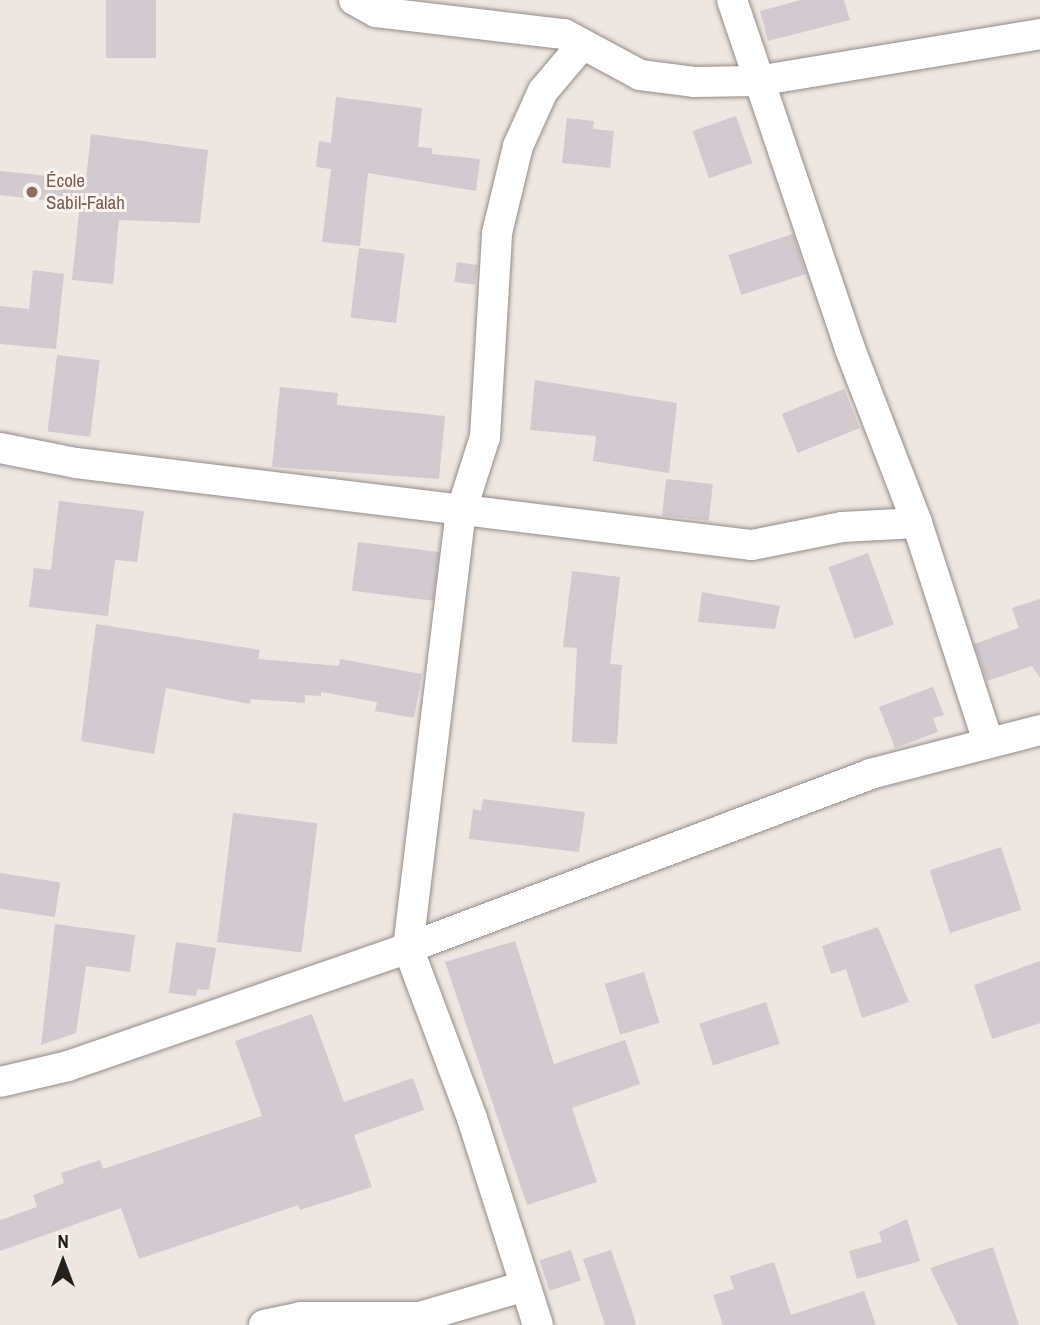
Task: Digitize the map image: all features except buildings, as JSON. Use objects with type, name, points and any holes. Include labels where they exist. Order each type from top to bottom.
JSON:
[{"type":"street","points":[[354,0],[376,12],[564,34],[640,75],[757,81],[1040,34]]},
{"type":"street","points":[[732,0],[757,81],[917,523],[988,742]]},
{"type":"street","points":[[538,1325],[472,1118],[408,948],[461,512],[485,437],[498,233],[519,146],[544,91],[582,45]]},
{"type":"street","points":[[0,448],[76,463],[461,512],[752,545],[842,527],[917,523]]},
{"type":"street","points":[[0,1082],[68,1066],[408,948],[870,774],[1040,730]]},
{"type":"street","points":[[264,1325],[301,1317],[420,1317],[525,1286]]},
{"type":"place","name":"École Sabil-Falah","points":[[32,192]]}]
